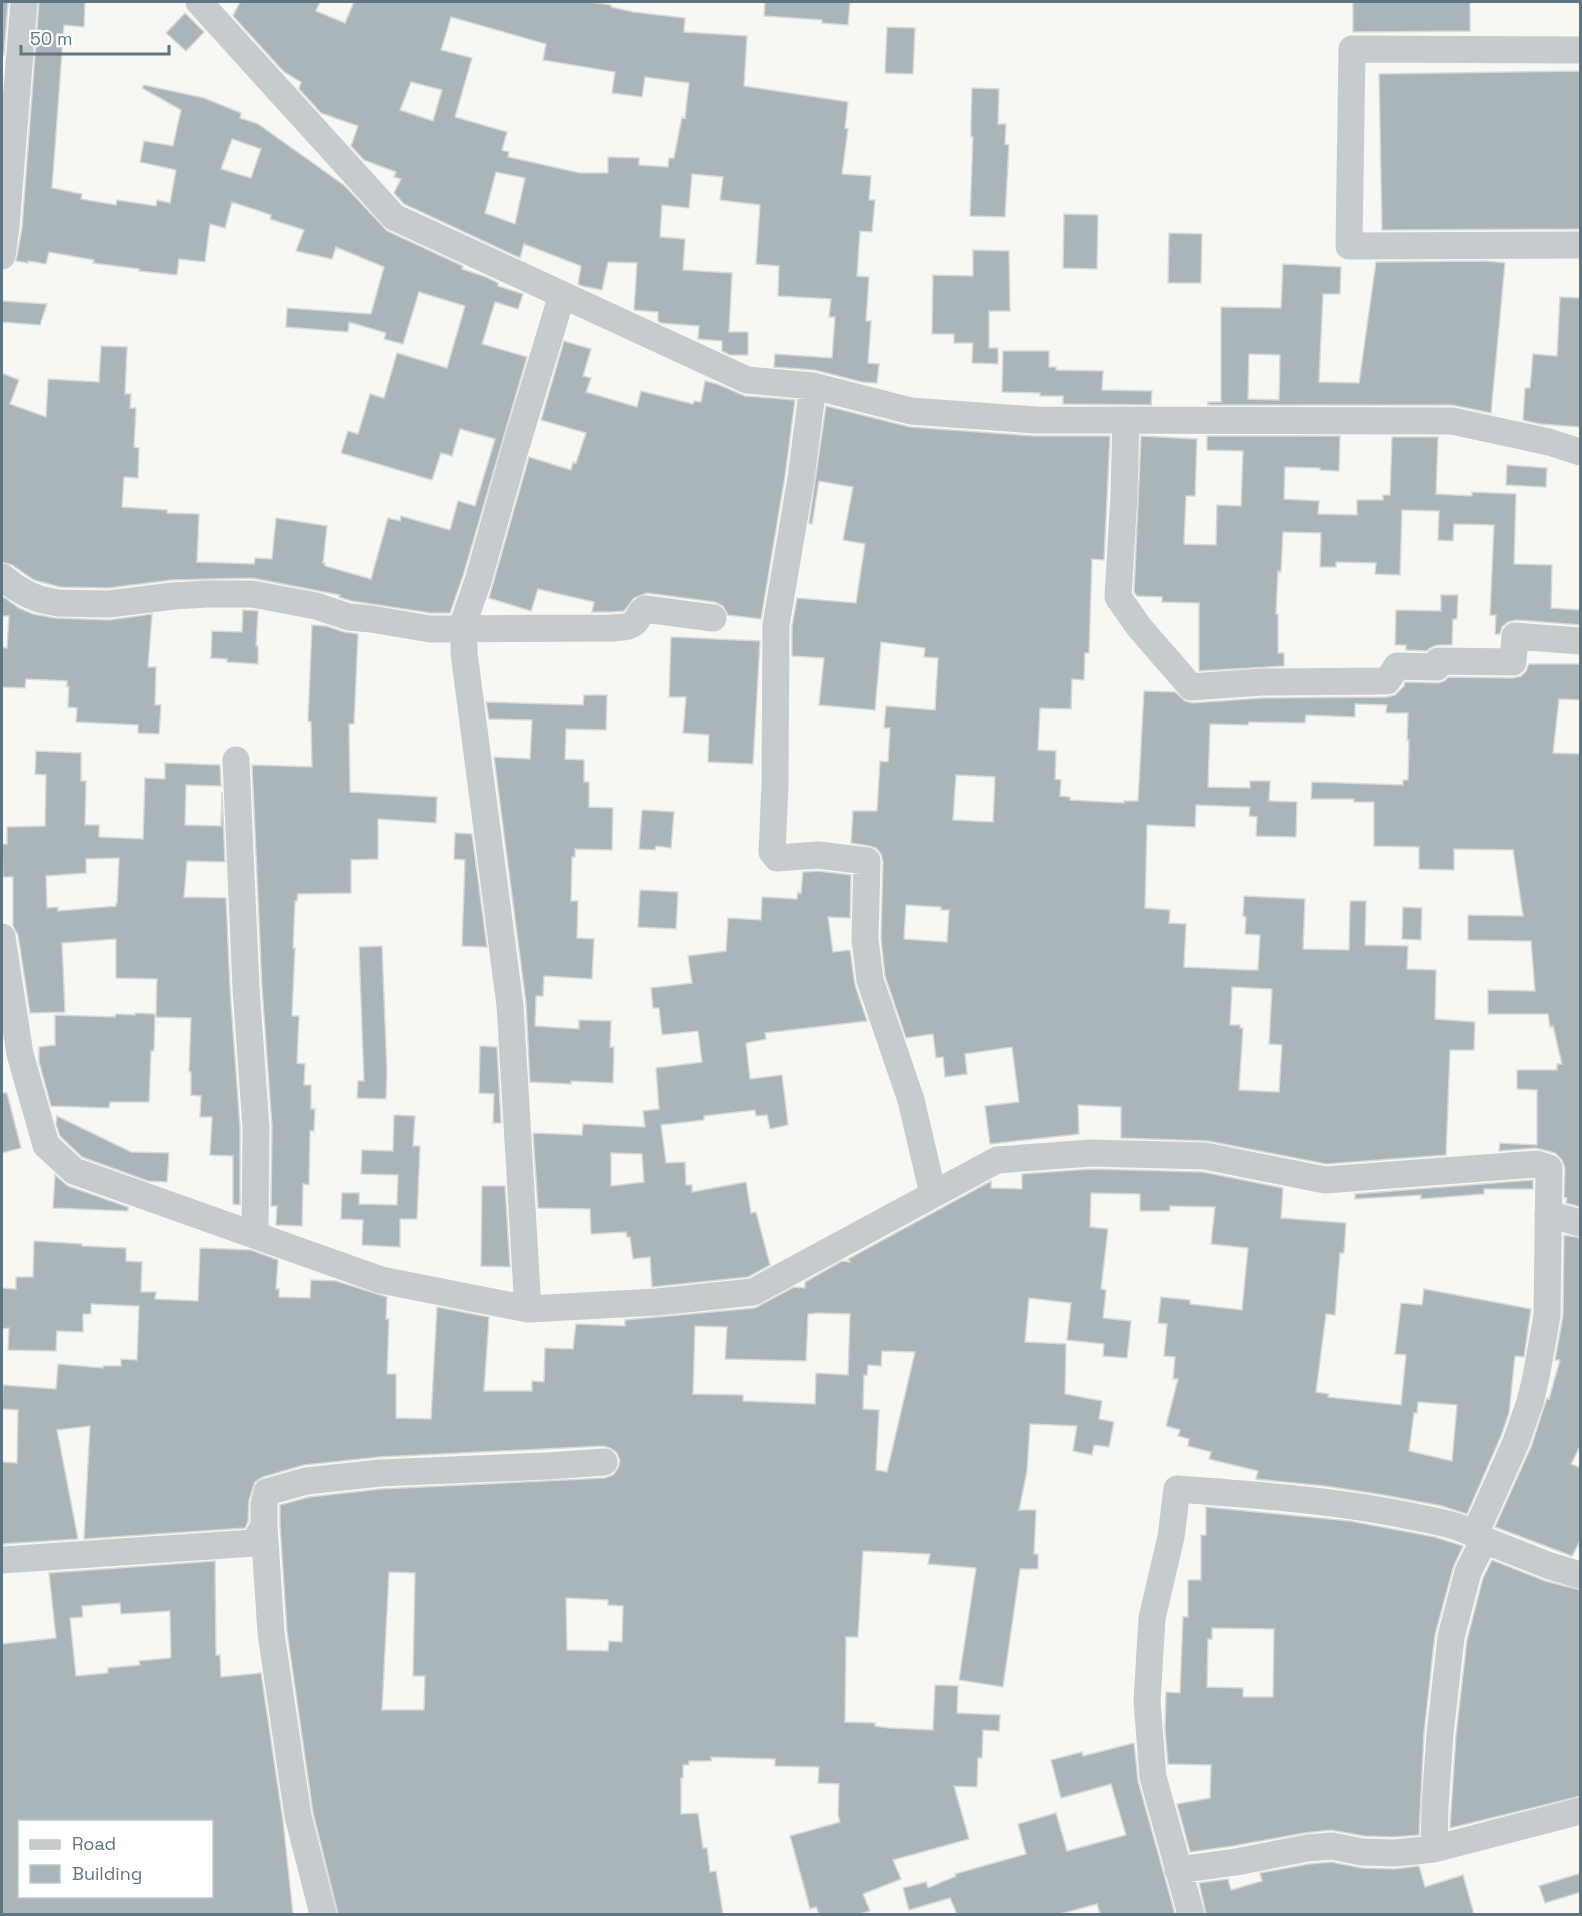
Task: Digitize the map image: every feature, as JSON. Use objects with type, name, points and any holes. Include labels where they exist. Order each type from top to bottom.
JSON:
[{"type":"street","points":[[2,256],[24,2]]},
{"type":"street","points":[[199,2],[394,217],[747,380],[813,386],[911,411],[1035,420],[1452,421],[1549,442],[1581,452]]},
{"type":"street","points":[[1581,50],[1352,49],[1349,246],[1581,244]]},
{"type":"street","points":[[528,1309],[510,1005],[464,653],[464,628],[562,295]]},
{"type":"street","points":[[813,386],[801,478],[776,625],[775,795],[772,852],[777,858],[818,855],[867,861],[865,939],[870,980],[911,1100],[933,1194]]},
{"type":"street","points":[[1126,420],[1118,597],[1139,627],[1191,687],[1262,682],[1386,681],[1397,666],[1435,668],[1438,661],[1513,662],[1515,636],[1581,641]]},
{"type":"street","points":[[2,577],[27,594],[58,603],[109,604],[173,596],[252,594],[316,606],[349,617],[430,629],[627,627],[635,623],[640,612],[645,609],[713,618]]},
{"type":"street","points":[[236,760],[246,988],[256,1127],[255,1235]]},
{"type":"street","points":[[2,938],[11,1055],[46,1145],[74,1171],[381,1280],[528,1309],[657,1302],[753,1292],[997,1160],[1091,1153],[1205,1156],[1325,1180],[1537,1164],[1549,1168],[1547,1316],[1530,1402],[1468,1572],[1451,1637],[1440,1734],[1434,1849]]},
{"type":"street","points":[[1548,1214],[1581,1223]]},
{"type":"street","points":[[323,1914],[297,1804],[271,1633],[264,1526],[264,1504],[267,1492],[306,1481],[380,1473],[604,1462]]},
{"type":"street","points":[[1191,1914],[1154,1778],[1147,1701],[1152,1618],[1171,1536],[1178,1489],[1287,1498],[1382,1510],[1439,1522],[1550,1566],[1581,1575]]},
{"type":"street","points":[[2,1560],[254,1543],[264,1526]]},
{"type":"street","points":[[1178,1870],[1332,1846],[1362,1852],[1434,1849],[1581,1811]]},
{"type":"building","points":[[2,2],[8,2],[4,55],[2,54]]},
{"type":"building","points":[[39,2],[85,2],[84,27],[64,25],[52,188],[82,194],[81,199],[116,205],[117,200],[156,206],[157,200],[170,203],[176,170],[140,162],[144,141],[173,146],[181,110],[142,88],[144,85],[204,98],[241,113],[240,118],[258,124],[345,186],[387,231],[463,266],[462,269],[486,277],[498,283],[498,286],[523,294],[518,309],[495,302],[482,344],[527,357],[450,613],[431,613],[352,601],[339,597],[340,595],[252,578],[172,580],[108,588],[60,587],[34,580],[12,565],[2,562],[2,373],[19,380],[10,404],[46,417],[48,379],[99,382],[101,346],[127,347],[125,394],[131,394],[130,408],[136,408],[134,447],[139,448],[138,478],[124,477],[122,507],[167,510],[167,513],[199,514],[197,562],[254,564],[255,558],[272,559],[276,518],[327,526],[323,563],[325,566],[371,579],[388,518],[400,521],[401,516],[450,530],[458,501],[475,506],[495,439],[460,429],[452,456],[441,453],[432,480],[341,453],[348,431],[358,434],[370,394],[384,398],[397,353],[447,368],[465,306],[419,292],[403,344],[384,339],[386,333],[349,322],[348,332],[286,327],[287,308],[371,314],[384,267],[336,247],[332,259],[296,251],[304,230],[270,219],[271,215],[232,202],[225,228],[210,224],[205,262],[179,259],[177,275],[93,263],[94,260],[49,252],[46,264],[16,261],[22,228]],"holes":[[[232,139],[261,149],[251,178],[221,169]]]},
{"type":"building","points":[[240,2],[320,2],[316,11],[345,23],[354,2],[590,2],[611,5],[611,7],[633,12],[685,18],[684,32],[747,36],[744,86],[848,102],[845,128],[848,129],[842,174],[871,176],[869,200],[875,200],[872,232],[860,231],[857,276],[869,277],[866,321],[871,321],[868,363],[879,364],[877,383],[862,382],[815,370],[774,367],[775,354],[832,358],[835,317],[829,317],[831,299],[778,296],[779,266],[756,264],[760,205],[720,200],[723,177],[692,174],[689,208],[662,205],[660,237],[685,239],[683,270],[732,273],[729,332],[748,332],[748,355],[730,355],[722,351],[722,341],[698,339],[699,326],[661,323],[658,321],[658,312],[634,310],[637,263],[608,262],[602,290],[582,286],[578,284],[581,266],[524,244],[520,258],[404,204],[394,193],[401,179],[394,177],[396,172],[364,160],[351,146],[358,126],[321,113],[299,89],[301,82],[284,72],[233,16]],"holes":[[[451,17],[546,44],[543,60],[615,72],[612,93],[642,97],[645,77],[689,83],[685,118],[682,117],[674,158],[669,158],[668,167],[639,165],[639,158],[608,157],[608,173],[580,173],[508,157],[509,152],[502,150],[507,132],[455,117],[472,58],[441,50]],[[411,82],[442,90],[433,121],[400,110]],[[496,172],[525,178],[515,224],[485,213]]]},
{"type":"building","points":[[765,2],[850,2],[848,25],[822,23],[822,20],[764,16]]},
{"type":"building","points":[[1353,2],[1470,2],[1470,31],[1353,32]]},
{"type":"building","points":[[185,13],[204,32],[186,51],[166,33]]},
{"type":"building","points":[[887,27],[915,28],[913,74],[885,73]]},
{"type":"building","points":[[1581,71],[1581,229],[1382,230],[1379,74]]},
{"type":"building","points":[[972,88],[999,89],[998,124],[1006,124],[1005,144],[1009,145],[1005,217],[970,216]]},
{"type":"building","points":[[1064,214],[1098,215],[1097,269],[1063,268]]},
{"type":"building","points":[[1169,233],[1202,234],[1201,283],[1168,283]]},
{"type":"building","points":[[973,250],[1009,251],[1010,311],[989,311],[989,348],[998,348],[998,364],[972,363],[973,343],[954,343],[954,334],[932,334],[933,275],[973,276]]},
{"type":"building","points":[[1487,261],[1505,263],[1491,413],[1452,405],[1208,405],[1208,402],[1221,402],[1221,307],[1281,308],[1283,264],[1341,267],[1340,294],[1323,294],[1319,382],[1359,383],[1376,262]],"holes":[[[1249,354],[1280,355],[1279,400],[1248,399]]]},
{"type":"building","points":[[1560,297],[1581,298],[1581,427],[1540,424],[1523,420],[1525,388],[1530,388],[1533,354],[1557,356]]},
{"type":"building","points":[[2,301],[47,304],[40,325],[2,322]]},
{"type":"building","points":[[564,341],[591,349],[583,376],[591,378],[586,392],[637,407],[641,391],[693,404],[694,401],[701,402],[705,381],[745,396],[795,400],[761,619],[728,615],[723,606],[715,602],[647,593],[634,598],[624,611],[611,612],[592,612],[594,602],[538,589],[531,611],[489,598],[529,457],[571,470],[573,462],[576,463],[586,433],[541,420]]},
{"type":"building","points":[[1003,351],[1049,351],[1049,367],[1056,367],[1056,370],[1103,371],[1102,390],[1152,391],[1151,405],[1063,404],[1063,396],[1002,392]]},
{"type":"building","points":[[826,406],[910,427],[1034,436],[1110,436],[1104,560],[1092,559],[1089,653],[1085,653],[1084,680],[1072,679],[1071,709],[1040,708],[1038,750],[1056,751],[1055,779],[1061,780],[1060,796],[1070,797],[1070,800],[1124,803],[1124,801],[1138,801],[1144,691],[1175,692],[1185,701],[1192,703],[1263,698],[1387,697],[1395,695],[1405,682],[1438,683],[1449,677],[1513,678],[1521,676],[1529,664],[1581,664],[1581,700],[1559,699],[1553,753],[1581,754],[1581,1207],[1566,1203],[1567,1198],[1564,1197],[1565,1168],[1562,1160],[1555,1153],[1536,1148],[1499,1151],[1500,1143],[1537,1145],[1537,1090],[1517,1089],[1517,1070],[1557,1070],[1557,1064],[1562,1064],[1548,1014],[1488,1014],[1488,990],[1535,991],[1531,941],[1468,940],[1468,915],[1523,916],[1513,850],[1454,849],[1454,870],[1419,869],[1419,847],[1374,846],[1374,802],[1354,802],[1354,799],[1311,799],[1312,782],[1403,785],[1403,780],[1408,780],[1408,713],[1386,713],[1387,705],[1355,704],[1355,717],[1306,715],[1305,723],[1210,724],[1208,787],[1250,788],[1250,781],[1270,781],[1269,801],[1297,802],[1296,837],[1256,836],[1257,817],[1249,816],[1250,807],[1196,805],[1195,827],[1147,825],[1145,908],[1170,910],[1169,923],[1186,924],[1184,967],[1258,970],[1260,935],[1245,934],[1244,896],[1305,899],[1303,949],[1349,950],[1350,901],[1366,901],[1365,945],[1408,946],[1407,969],[1436,970],[1435,1019],[1475,1022],[1474,1050],[1450,1050],[1446,1155],[1326,1164],[1208,1141],[1121,1138],[1121,1107],[1078,1105],[1079,1134],[990,1144],[985,1106],[1019,1102],[1012,1047],[965,1054],[967,1074],[945,1077],[943,1057],[936,1058],[933,1034],[906,1038],[885,976],[881,938],[883,861],[876,848],[851,843],[853,811],[877,811],[880,761],[888,762],[890,728],[884,728],[886,706],[935,710],[938,658],[924,657],[925,648],[881,642],[875,710],[819,705],[824,658],[792,656],[792,626],[797,598],[856,603],[865,544],[843,540],[853,487],[819,481],[812,524],[809,523]],"holes":[[[956,775],[995,777],[993,822],[953,820]],[[906,905],[941,907],[941,910],[949,910],[947,942],[904,939]],[[1232,987],[1272,989],[1269,1044],[1282,1045],[1279,1092],[1239,1090],[1243,1028],[1240,1028],[1240,1025],[1230,1025]]]},
{"type":"building","points":[[1141,436],[1197,439],[1195,496],[1186,496],[1184,544],[1216,545],[1217,505],[1241,506],[1243,451],[1207,450],[1207,436],[1340,436],[1339,471],[1285,467],[1284,499],[1319,501],[1318,514],[1357,515],[1357,500],[1383,500],[1383,495],[1390,495],[1392,437],[1438,437],[1436,494],[1472,496],[1472,492],[1516,494],[1514,564],[1552,565],[1551,608],[1581,610],[1581,625],[1516,620],[1502,627],[1500,634],[1495,634],[1496,615],[1490,615],[1494,525],[1454,524],[1453,541],[1438,540],[1439,511],[1402,510],[1400,575],[1375,574],[1376,563],[1336,562],[1336,567],[1320,567],[1321,533],[1283,532],[1276,614],[1278,614],[1278,653],[1284,653],[1284,666],[1199,671],[1199,603],[1162,602],[1162,597],[1137,596],[1134,592]]},
{"type":"building","points":[[1507,465],[1547,468],[1546,487],[1506,485]]},
{"type":"building","points":[[1441,595],[1458,595],[1457,619],[1453,619],[1452,645],[1438,645],[1426,651],[1406,650],[1406,645],[1395,645],[1396,610],[1441,611]]},
{"type":"building","points":[[2,596],[19,608],[33,614],[55,618],[109,620],[152,614],[148,667],[156,667],[155,705],[161,705],[159,734],[138,733],[138,725],[76,722],[77,708],[68,707],[67,681],[26,679],[25,688],[2,687],[2,647],[7,648],[9,616],[2,616]]},
{"type":"building","points":[[243,610],[258,611],[256,646],[258,646],[258,664],[227,662],[227,659],[211,658],[212,631],[242,632]]},
{"type":"building","points":[[312,625],[358,634],[354,724],[349,724],[350,792],[437,797],[436,823],[378,819],[378,859],[351,860],[351,893],[298,894],[297,901],[295,901],[292,1016],[299,1016],[297,1063],[305,1064],[304,1085],[311,1085],[311,1109],[315,1109],[314,1131],[310,1131],[309,1185],[303,1184],[302,1226],[276,1225],[277,1206],[271,1206],[272,1126],[262,987],[252,765],[312,767],[311,722],[308,721]]},
{"type":"building","points":[[671,637],[760,641],[753,764],[708,762],[709,735],[683,733],[686,697],[669,697]]},
{"type":"building","points":[[584,695],[607,695],[606,730],[566,729],[565,759],[584,760],[584,782],[589,782],[589,807],[613,808],[612,850],[575,849],[575,857],[572,857],[571,901],[578,901],[577,938],[594,939],[592,979],[544,976],[543,996],[536,996],[535,1026],[579,1029],[579,1020],[611,1021],[610,1047],[614,1047],[613,1083],[530,1082],[526,1003],[494,757],[530,759],[532,720],[489,719],[486,702],[583,705]]},
{"type":"building","points":[[36,751],[81,753],[81,781],[86,781],[85,825],[99,825],[99,837],[143,839],[145,778],[165,779],[165,763],[220,765],[221,786],[186,785],[185,825],[221,826],[222,792],[225,862],[187,861],[184,897],[226,898],[240,1127],[240,1205],[233,1204],[233,1156],[210,1155],[212,1117],[200,1117],[201,1096],[191,1095],[191,1072],[189,1072],[191,1018],[156,1017],[157,979],[116,978],[116,939],[62,943],[65,1012],[30,1013],[18,935],[13,926],[13,877],[3,877],[2,844],[7,844],[7,827],[45,826],[46,775],[35,774]],"holes":[[[119,858],[116,906],[58,911],[58,907],[47,908],[46,876],[86,873],[86,859]]]},
{"type":"building","points":[[642,810],[674,812],[671,848],[656,846],[655,850],[639,849]]},
{"type":"building","points":[[455,833],[472,834],[487,947],[462,946],[465,860],[454,859]]},
{"type":"building","points":[[818,871],[851,875],[850,918],[828,917],[833,952],[850,950],[855,985],[867,1021],[765,1033],[766,1039],[746,1043],[750,1079],[782,1075],[788,1125],[770,1129],[767,1115],[756,1116],[755,1110],[704,1116],[704,1120],[661,1125],[666,1163],[685,1162],[686,1185],[692,1185],[692,1192],[746,1182],[751,1213],[756,1212],[770,1265],[748,1277],[652,1287],[650,1257],[633,1259],[630,1237],[627,1237],[626,1232],[591,1234],[590,1209],[538,1208],[533,1133],[582,1135],[583,1124],[645,1127],[643,1111],[659,1109],[656,1068],[702,1062],[698,1031],[662,1035],[659,1008],[653,1008],[651,988],[692,983],[688,956],[726,951],[728,918],[761,920],[762,897],[797,899],[798,892],[801,893],[803,872]],"holes":[[[611,1153],[642,1154],[644,1182],[611,1186]]]},
{"type":"building","points":[[640,890],[678,892],[676,929],[638,927]]},
{"type":"building","points":[[1403,907],[1422,908],[1421,940],[1402,939]]},
{"type":"building","points":[[382,946],[386,1099],[357,1098],[358,1081],[364,1081],[359,947]]},
{"type":"building","points":[[135,1013],[155,1014],[149,1102],[110,1102],[109,1108],[51,1106],[39,1062],[39,1047],[55,1045],[55,1015],[115,1017],[116,1014],[135,1015]]},
{"type":"building","points":[[480,1046],[497,1047],[501,1123],[493,1123],[494,1094],[479,1093]]},
{"type":"building","points":[[2,1093],[7,1093],[21,1148],[2,1153]]},
{"type":"building","points":[[394,1115],[415,1116],[413,1146],[420,1146],[417,1219],[400,1219],[400,1247],[362,1245],[363,1220],[341,1219],[342,1193],[359,1193],[359,1204],[397,1205],[398,1175],[361,1174],[362,1150],[393,1151]]},
{"type":"building","points":[[57,1116],[131,1152],[169,1153],[167,1182],[148,1181],[82,1157],[60,1136],[56,1124]]},
{"type":"building","points":[[1091,1169],[1203,1172],[1283,1188],[1281,1218],[1346,1223],[1344,1253],[1340,1253],[1335,1315],[1326,1314],[1316,1392],[1329,1394],[1328,1397],[1401,1405],[1406,1355],[1395,1354],[1401,1303],[1422,1305],[1424,1289],[1531,1309],[1524,1357],[1515,1356],[1509,1413],[1467,1514],[1442,1506],[1384,1495],[1256,1479],[1258,1471],[1209,1459],[1211,1452],[1188,1446],[1189,1439],[1178,1436],[1180,1430],[1166,1426],[1178,1379],[1173,1379],[1175,1357],[1164,1356],[1167,1324],[1158,1323],[1161,1297],[1190,1300],[1190,1304],[1242,1310],[1248,1248],[1211,1244],[1215,1207],[1170,1206],[1170,1211],[1140,1211],[1140,1194],[1091,1193],[1090,1227],[1108,1229],[1101,1289],[1106,1290],[1103,1318],[1131,1321],[1127,1358],[1103,1356],[1104,1344],[1067,1340],[1071,1303],[1029,1298],[1025,1342],[1066,1344],[1065,1394],[1102,1401],[1099,1419],[1114,1422],[1109,1447],[1094,1445],[1092,1455],[1073,1451],[1077,1426],[1030,1424],[1027,1471],[1019,1510],[1036,1510],[1034,1554],[1038,1554],[1038,1569],[1020,1569],[1003,1687],[959,1680],[976,1568],[928,1564],[930,1554],[863,1551],[858,1637],[846,1637],[845,1722],[875,1723],[875,1726],[890,1728],[933,1730],[935,1685],[958,1686],[957,1713],[1000,1715],[999,1731],[983,1730],[982,1758],[978,1758],[977,1787],[954,1786],[969,1839],[893,1860],[901,1879],[863,1894],[870,1911],[859,1914],[819,1914],[816,1907],[810,1909],[790,1836],[840,1822],[838,1815],[839,1784],[818,1783],[819,1767],[775,1766],[775,1759],[711,1757],[711,1761],[689,1761],[689,1765],[683,1765],[681,1814],[698,1813],[703,1848],[707,1848],[710,1872],[716,1871],[723,1914],[338,1914],[313,1813],[287,1631],[280,1505],[309,1497],[381,1489],[605,1478],[613,1475],[620,1461],[617,1453],[610,1448],[603,1446],[379,1457],[304,1465],[263,1477],[255,1482],[249,1500],[248,1522],[245,1528],[84,1539],[90,1426],[57,1430],[78,1539],[2,1544],[2,1462],[17,1463],[18,1410],[2,1409],[3,1385],[56,1389],[58,1364],[103,1368],[103,1366],[121,1366],[121,1359],[137,1360],[139,1306],[91,1304],[91,1314],[83,1314],[83,1332],[57,1331],[56,1351],[8,1350],[9,1328],[2,1329],[2,1288],[16,1289],[16,1277],[33,1277],[34,1241],[126,1248],[126,1261],[142,1262],[141,1292],[156,1292],[155,1299],[198,1301],[200,1248],[251,1250],[278,1260],[276,1289],[279,1289],[279,1297],[310,1298],[311,1280],[336,1281],[387,1297],[386,1319],[389,1319],[387,1374],[396,1374],[396,1418],[431,1419],[437,1307],[489,1317],[484,1391],[532,1391],[532,1381],[544,1382],[545,1348],[573,1349],[576,1324],[625,1326],[625,1320],[755,1308],[794,1287],[805,1288],[805,1282],[842,1261],[850,1262],[848,1259],[991,1181],[991,1188],[1022,1189],[1022,1174]],"holes":[[[808,1314],[850,1314],[848,1375],[816,1373],[815,1404],[743,1401],[743,1395],[693,1394],[695,1326],[727,1327],[725,1359],[806,1361]],[[882,1351],[915,1352],[887,1472],[876,1470],[879,1410],[863,1409],[864,1375],[867,1375],[868,1365],[881,1366]],[[1418,1402],[1457,1405],[1452,1461],[1409,1451],[1414,1413],[1417,1413]],[[389,1572],[415,1573],[413,1676],[425,1676],[424,1710],[382,1710]],[[566,1598],[608,1600],[608,1605],[623,1606],[622,1642],[609,1641],[608,1651],[567,1650]]]},
{"type":"building","points":[[55,1175],[68,1186],[128,1207],[128,1211],[53,1208]]},
{"type":"building","points":[[1533,1180],[1533,1189],[1484,1189],[1484,1194],[1421,1199],[1421,1195],[1355,1199],[1355,1194]]},
{"type":"building","points":[[482,1186],[505,1186],[510,1267],[481,1266]]},
{"type":"building","points":[[1564,1235],[1581,1238],[1581,1444],[1571,1464],[1581,1468],[1581,1539],[1572,1556],[1495,1527],[1531,1447],[1547,1398],[1549,1399],[1560,1360],[1555,1360],[1563,1316]]},
{"type":"building","points":[[1206,1507],[1350,1521],[1435,1537],[1463,1546],[1453,1568],[1435,1635],[1424,1733],[1419,1835],[1364,1836],[1331,1830],[1190,1852],[1177,1804],[1210,1798],[1211,1765],[1168,1764],[1165,1729],[1166,1692],[1180,1693],[1183,1617],[1188,1617],[1188,1580],[1201,1580],[1201,1535],[1206,1535]],"holes":[[[1212,1628],[1274,1629],[1273,1697],[1243,1697],[1243,1688],[1207,1687],[1208,1639],[1212,1639]]]},
{"type":"building","points":[[1492,1560],[1545,1581],[1581,1590],[1581,1796],[1450,1828],[1456,1735],[1467,1640],[1483,1578]]},
{"type":"building","points":[[215,1561],[216,1655],[220,1655],[221,1677],[261,1673],[283,1821],[293,1914],[2,1914],[2,1644],[56,1638],[49,1573]],"holes":[[[120,1603],[121,1614],[170,1611],[171,1657],[139,1661],[140,1665],[108,1668],[108,1673],[76,1676],[70,1618],[83,1617],[82,1606]]]},
{"type":"building","points":[[1134,1743],[1138,1781],[1175,1914],[1100,1914],[1097,1904],[1060,1914],[957,1914],[950,1898],[909,1910],[903,1888],[926,1882],[928,1888],[956,1876],[955,1874],[1026,1854],[1018,1824],[1056,1813],[1067,1851],[1126,1835],[1111,1784],[1061,1798],[1051,1760],[1082,1752],[1083,1756]]},
{"type":"building","points":[[1331,1862],[1362,1868],[1395,1869],[1419,1866],[1425,1887],[1463,1875],[1474,1914],[1206,1914],[1199,1883],[1228,1879],[1231,1890],[1262,1881],[1260,1873]]},
{"type":"building","points":[[1581,1873],[1581,1892],[1545,1903],[1539,1886]]}]
